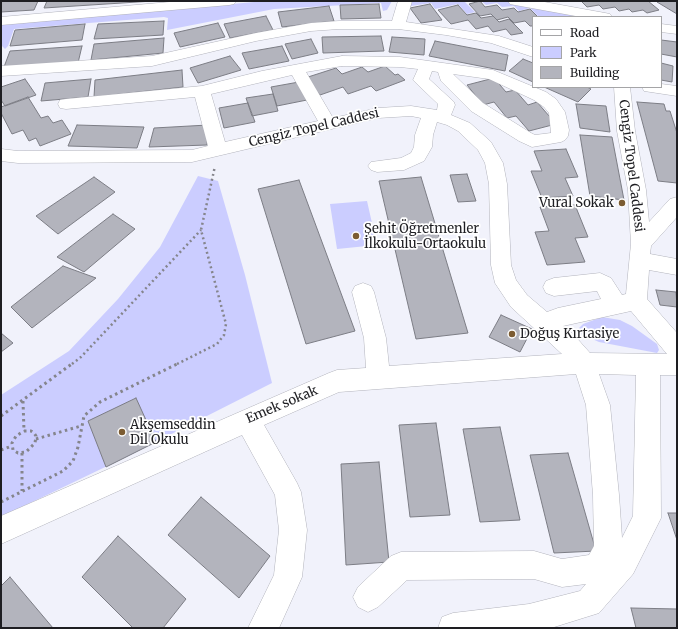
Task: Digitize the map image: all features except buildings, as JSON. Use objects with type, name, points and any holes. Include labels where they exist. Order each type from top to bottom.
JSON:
[{"type":"street","points":[[1,21],[229,1]]},
{"type":"street","points":[[398,25],[405,1]]},
{"type":"street","points":[[515,1],[599,16]]},
{"type":"street","points":[[1,71],[152,61],[311,27],[340,25],[398,25],[481,36],[532,52]]},
{"type":"street","points":[[662,28],[677,30]]},
{"type":"street","points":[[66,104],[202,92],[296,69],[342,61],[356,60],[400,62],[493,75],[540,96],[550,103],[556,112],[560,130],[559,136],[555,138],[532,141],[525,137],[477,107],[444,74],[446,69]]},
{"type":"street","points":[[377,166],[404,164],[418,157],[423,147],[424,135],[437,116],[447,105],[446,102],[421,80],[427,66]]},
{"type":"street","points":[[296,69],[328,124]]},
{"type":"street","name":"Cengiz Topel Caddesi","points":[[622,88],[626,131],[637,190],[640,252],[626,303]]},
{"type":"street","points":[[657,88],[677,91]]},
{"type":"street","points":[[202,92],[218,150]]},
{"type":"street","name":"Cengiz Topel Caddesi","points":[[1,155],[18,157],[192,156],[378,113],[411,111],[437,116],[459,124],[474,136],[485,146],[494,163],[498,184],[501,265],[506,283],[519,301],[566,342],[584,363]]},
{"type":"street","points":[[677,204],[640,252],[677,266]]},
{"type":"street","points":[[554,287],[600,282],[604,284],[677,350]]},
{"type":"street","points":[[363,292],[375,338],[378,378]]},
{"type":"street","points":[[547,324],[558,317],[626,303]]},
{"type":"street","points":[[368,597],[401,566],[534,565],[562,573],[598,568],[608,548],[606,495],[598,405],[584,363]]},
{"type":"street","name":"Emek sokak","points":[[1,530],[337,381],[584,363],[677,364]]},
{"type":"street","points":[[453,628],[529,619],[589,603],[623,564],[647,518],[648,364]]},
{"type":"street","points":[[247,420],[288,492],[292,530],[288,577],[263,628]]},
{"type":"path","points":[[1,502],[63,470],[73,461],[78,447],[84,416],[100,402],[217,344],[224,335],[226,324],[201,230],[218,150]]},
{"type":"path","points":[[1,416],[81,357],[201,230]]},
{"type":"path","points":[[23,401],[24,431]]},
{"type":"path","points":[[36,439],[82,426]]},
{"type":"path","points":[[24,431],[31,431],[34,433],[36,439],[33,446],[26,452],[15,452],[12,446],[14,439],[24,431]]},
{"type":"path","points":[[1,450],[12,446]]},
{"type":"path","points":[[22,453],[22,492]]},
{"type":"green space","points":[[265,1],[392,1],[387,10],[383,11],[381,3],[274,9],[167,30],[168,18],[164,17],[14,29],[8,46],[5,49],[1,45],[1,25]]},
{"type":"green space","points":[[411,1],[469,1],[465,2],[475,12],[467,14],[458,4],[435,9],[431,3],[411,6]]},
{"type":"green space","points":[[481,1],[504,1],[580,16],[538,16],[530,8],[519,11],[514,6],[502,7],[497,3],[486,5]]},
{"type":"green space","points":[[198,176],[218,181],[245,275],[272,383],[124,458],[1,517],[1,395],[69,351],[118,299],[160,247]]},
{"type":"green space","points":[[367,201],[377,245],[337,249],[330,204]]},
{"type":"green space","points":[[602,317],[620,320],[632,326],[657,344],[659,350],[657,353],[599,342],[581,334],[578,329],[583,324]]},
{"type":"place","name":"Vural Sokak","points":[[622,203]]},
{"type":"place","name":"Şehit Öğretmenler İlkokulu-Ortaokulu","points":[[356,236]]},
{"type":"place","name":"Doğuş Kırtasiye","points":[[512,334]]},
{"type":"place","name":"Akşemseddin Dil Okulu","points":[[122,432]]}]
